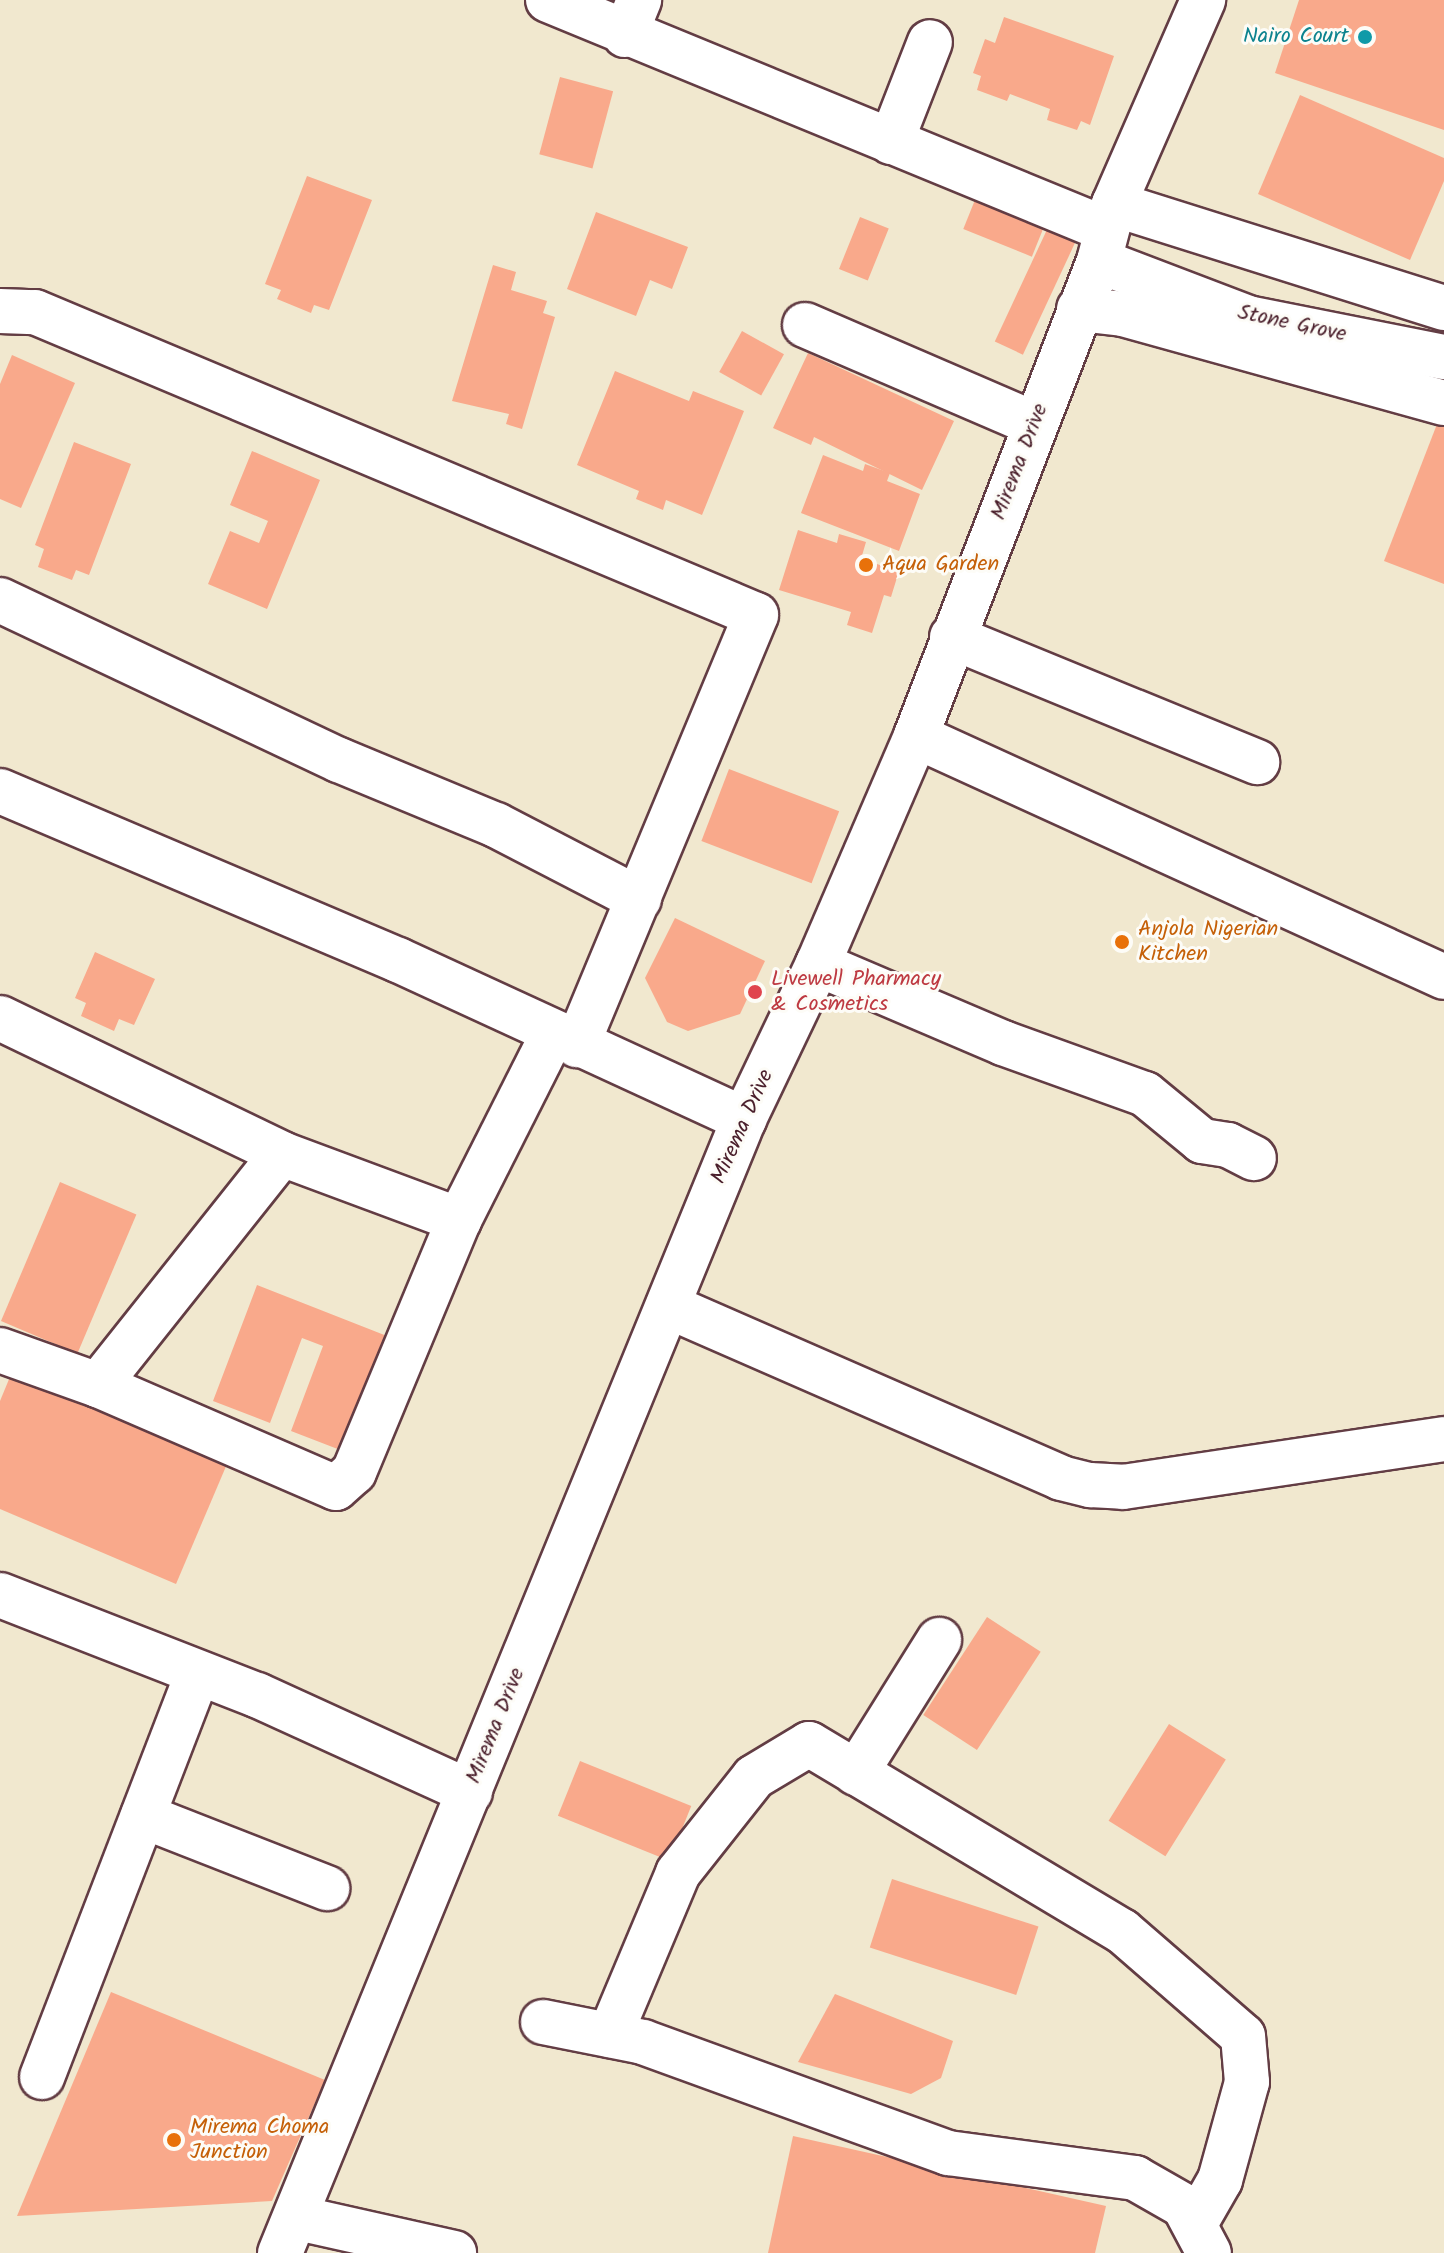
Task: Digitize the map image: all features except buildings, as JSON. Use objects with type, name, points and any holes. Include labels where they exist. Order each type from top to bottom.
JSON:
[{"type":"street","points":[[548,0],[632,17],[891,142],[1106,231],[1444,308]]},
{"type":"street","name":"Mirema Drive","points":[[289,2236],[744,1119],[818,964],[916,736],[1106,231],[1203,0]]},
{"type":"street","points":[[891,142],[930,42]]},
{"type":"street","name":"Stone Grove","points":[[1106,231],[1248,318],[1444,357]]},
{"type":"street","points":[[1079,309],[1147,320],[1444,403]]},
{"type":"street","points":[[0,1350],[98,1385],[336,1488],[354,1472],[459,1220],[565,1040],[639,899],[756,615],[17,312]]},
{"type":"street","points":[[805,325],[1035,424]]},
{"type":"street","points":[[0,600],[339,760],[496,825],[639,899]]},
{"type":"street","points":[[952,637],[1257,762]]},
{"type":"street","points":[[916,736],[1444,977]]},
{"type":"street","points":[[0,791],[398,960],[565,1040],[744,1119]]},
{"type":"street","points":[[818,964],[1003,1043],[1145,1094],[1202,1141],[1228,1145],[1254,1158]]},
{"type":"street","points":[[0,1018],[282,1154],[459,1220]]},
{"type":"street","points":[[98,1385],[282,1154]]},
{"type":"street","points":[[668,1306],[1061,1478],[1090,1485],[1123,1487],[1444,1439]]},
{"type":"street","points":[[0,1595],[198,1673],[470,1792]]},
{"type":"street","points":[[856,1773],[939,1640]]},
{"type":"street","points":[[42,2077],[198,1673]]},
{"type":"street","points":[[610,2035],[678,1873],[754,1777],[809,1744],[1122,1931],[1243,2036],[1247,2082],[1203,2237]]},
{"type":"street","points":[[143,1816],[327,1888]]},
{"type":"street","points":[[543,2022],[610,2035],[684,2056],[864,2127],[948,2153],[980,2161],[1089,2168],[1135,2178],[1172,2196],[1203,2237]]},
{"type":"street","points":[[289,2236],[454,2253]]},
{"type":"place","name":"Nairo Court","points":[[1365,37]]},
{"type":"place","name":"Aqua Garden","points":[[866,565]]},
{"type":"place","name":"Anjola Nigerian Kitchen","points":[[1122,942]]},
{"type":"place","name":"Livewell Pharmacy & Cosmetics","points":[[755,992]]},
{"type":"place","name":"Mirema Choma Junction","points":[[174,2140]]}]
